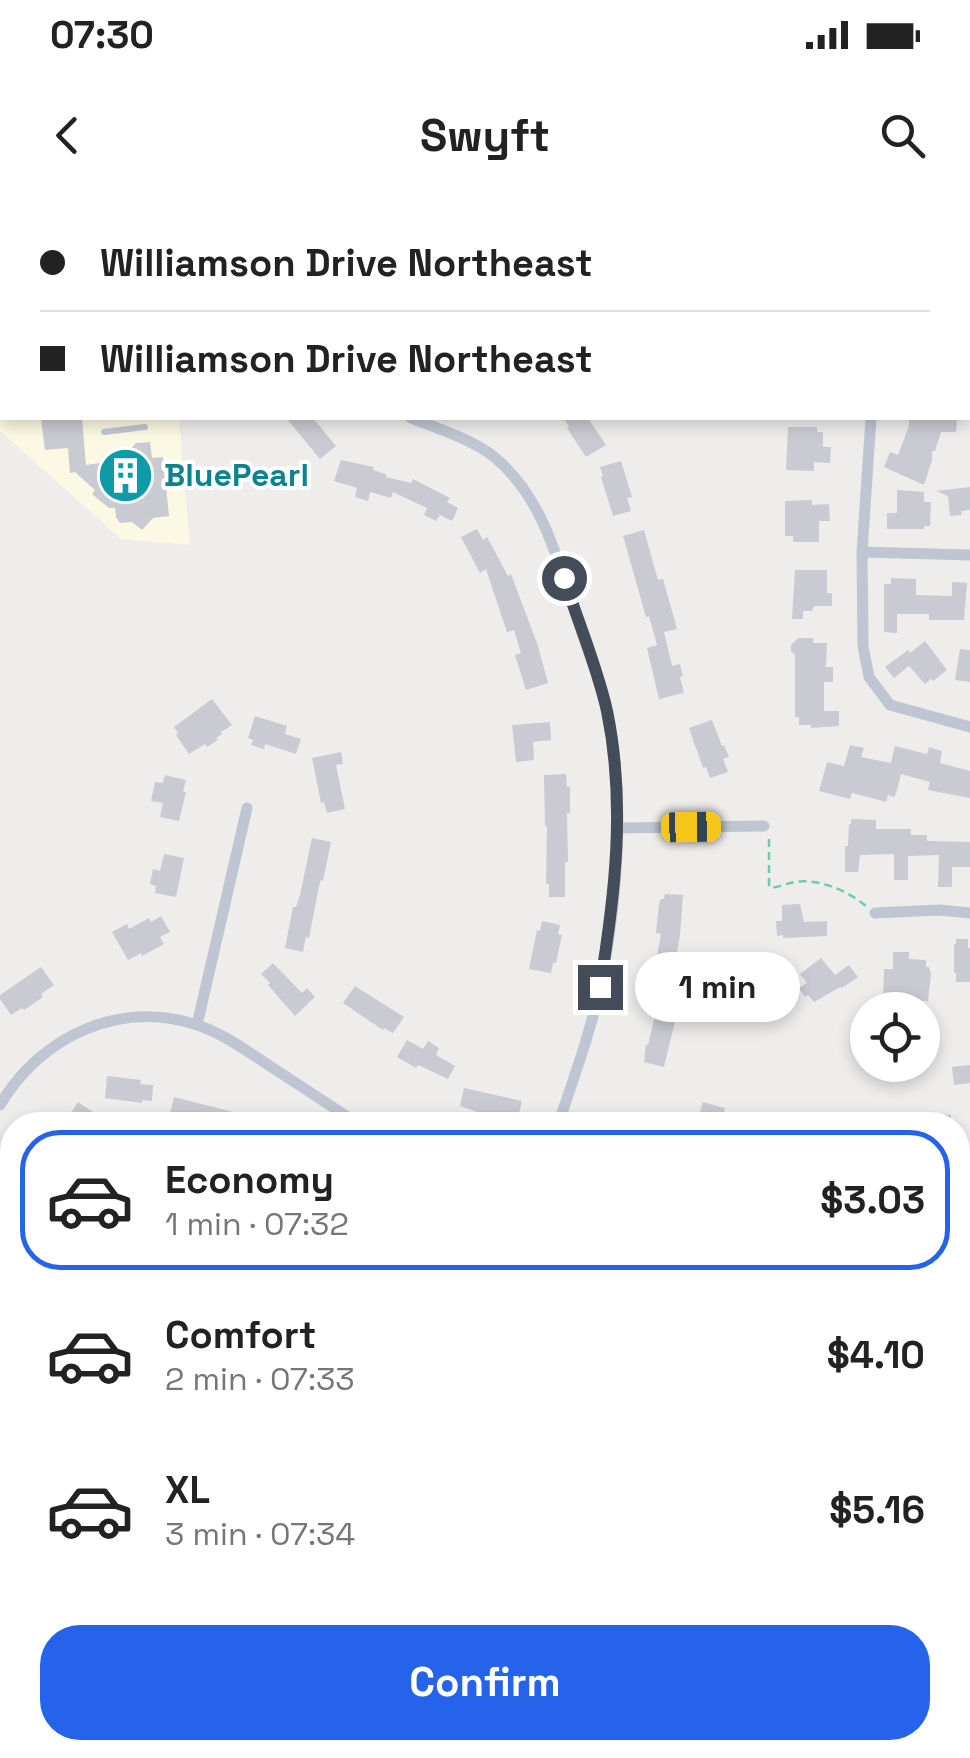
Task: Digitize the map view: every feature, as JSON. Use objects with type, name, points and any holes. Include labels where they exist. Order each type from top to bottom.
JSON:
[{"type":"street","points":[[416,420],[492,455],[518,480],[554,546],[606,707],[614,756],[618,828],[613,906],[600,987],[562,1112]]},
{"type":"street","points":[[871,420],[862,552],[863,646],[869,677],[890,705],[970,728]]},
{"type":"street","points":[[862,552],[970,556]]},
{"type":"street","points":[[196,1025],[246,808]]},
{"type":"street","points":[[618,828],[764,826]]},
{"type":"street","points":[[875,913],[970,913]]},
{"type":"street","points":[[0,1105],[15,1080],[65,1038],[96,1024],[164,1018],[196,1025],[232,1041],[340,1112]]},
{"type":"lane","points":[[104,432],[146,428]]},
{"type":"path","points":[[764,826],[770,830],[771,888],[794,882],[820,883],[856,898],[875,913]]},
{"type":"shaded area","points":[[0,420],[179,420],[190,545],[121,539],[0,431]]},
{"type":"building","name":"BluePearl","points":[[41,420],[82,420],[86,465],[121,460],[136,443],[150,442],[152,458],[163,457],[169,516],[153,518],[142,530],[132,522],[120,523],[115,508],[109,508],[92,494],[95,490],[75,472],[70,473],[68,448],[45,450]]},
{"type":"building","points":[[288,420],[315,420],[336,446],[320,459]]},
{"type":"building","points":[[564,420],[589,420],[606,445],[586,457]]},
{"type":"building","points":[[909,420],[957,420],[956,432],[941,432],[924,485],[884,467],[890,452],[898,455]]},
{"type":"building","points":[[788,427],[817,427],[817,432],[823,432],[823,447],[831,447],[830,463],[814,462],[814,471],[786,470]]},
{"type":"building","points":[[341,460],[374,467],[386,477],[411,483],[413,479],[450,498],[447,502],[458,508],[452,521],[440,515],[436,521],[424,515],[427,508],[393,492],[391,498],[370,492],[368,501],[355,497],[357,488],[334,481]]},
{"type":"building","points":[[621,461],[632,497],[627,498],[631,511],[613,516],[600,467]]},
{"type":"building","points":[[970,487],[970,510],[950,516],[948,496],[936,491]]},
{"type":"building","points":[[897,490],[924,492],[924,502],[931,502],[930,526],[887,529],[887,513],[897,513]]},
{"type":"building","points":[[812,500],[812,505],[829,504],[830,521],[819,521],[819,542],[793,542],[793,536],[785,536],[785,501]]},
{"type":"building","points":[[477,529],[483,540],[487,537],[508,576],[511,574],[548,683],[526,690],[515,655],[521,653],[514,630],[507,632],[486,569],[480,573],[461,537]]},
{"type":"building","points":[[644,530],[677,629],[664,632],[672,666],[680,664],[683,676],[680,677],[684,693],[659,699],[647,648],[657,645],[623,536]]},
{"type":"building","points":[[795,570],[827,570],[827,593],[832,593],[832,606],[814,606],[812,611],[803,611],[803,619],[792,619]]},
{"type":"building","points":[[891,578],[916,579],[916,595],[952,596],[952,582],[967,583],[964,620],[929,620],[929,614],[897,614],[897,633],[884,632],[884,584],[891,584]]},
{"type":"building","points":[[798,638],[827,643],[826,667],[833,667],[833,682],[824,682],[824,711],[839,711],[839,726],[811,728],[799,725],[799,717],[795,717],[795,655],[791,645]]},
{"type":"building","points":[[925,641],[947,670],[925,684],[909,666],[894,678],[885,667]]},
{"type":"building","points":[[960,649],[970,650],[970,682],[955,680]]},
{"type":"building","points":[[212,699],[232,725],[221,732],[218,740],[189,754],[174,727]]},
{"type":"building","points":[[255,716],[287,726],[285,734],[301,739],[296,754],[265,744],[264,749],[251,745],[253,740],[248,738]]},
{"type":"building","points":[[712,720],[729,757],[723,759],[728,772],[710,778],[689,728]]},
{"type":"building","points":[[550,722],[551,740],[533,742],[534,760],[516,762],[512,725]]},
{"type":"building","points":[[850,745],[864,748],[861,757],[891,763],[895,746],[927,754],[929,747],[942,751],[940,763],[970,771],[970,798],[928,790],[930,782],[901,774],[896,794],[888,795],[886,802],[852,793],[850,799],[819,791],[827,762],[844,766]]},
{"type":"building","points":[[341,752],[343,764],[336,765],[345,809],[327,813],[324,802],[321,803],[312,758]]},
{"type":"building","points":[[566,774],[570,813],[565,897],[549,897],[544,775]]},
{"type":"building","points":[[165,775],[186,780],[179,821],[160,817],[163,803],[151,801],[155,782],[163,783]]},
{"type":"building","points":[[851,819],[876,820],[876,829],[911,829],[911,835],[927,835],[927,841],[970,842],[970,867],[952,867],[952,887],[938,887],[939,855],[908,856],[908,880],[894,880],[894,854],[860,855],[858,872],[845,872]]},
{"type":"building","points":[[312,838],[331,842],[303,952],[285,948]]},
{"type":"building","points":[[164,854],[184,858],[176,897],[155,893],[156,886],[150,884],[153,869],[160,871]]},
{"type":"building","points":[[665,894],[683,895],[680,936],[664,1002],[649,999],[661,934],[656,933],[659,904]]},
{"type":"building","points":[[800,904],[804,922],[827,921],[827,936],[777,936],[776,921],[782,921],[782,905]]},
{"type":"building","points":[[161,916],[170,932],[160,937],[164,944],[128,960],[112,932]]},
{"type":"building","points":[[542,921],[560,925],[558,934],[562,935],[551,973],[529,969]]},
{"type":"building","points":[[956,939],[968,939],[970,982],[956,982]]},
{"type":"building","points":[[893,952],[909,952],[909,959],[926,960],[931,974],[929,992],[883,992],[884,969],[893,969]]},
{"type":"building","points":[[821,958],[835,975],[849,965],[858,977],[814,1002],[799,988],[807,983],[800,974]]},
{"type":"building","points":[[273,963],[302,993],[307,988],[315,997],[295,1016],[261,974]]},
{"type":"building","points":[[41,967],[54,985],[41,994],[43,997],[11,1015],[0,995]]},
{"type":"building","points":[[355,986],[404,1017],[393,1033],[343,1003]]},
{"type":"building","points":[[656,1012],[676,1017],[664,1067],[644,1062]]},
{"type":"building","points":[[407,1040],[423,1049],[428,1041],[439,1048],[436,1055],[455,1066],[448,1079],[397,1057]]},
{"type":"building","points":[[970,1065],[970,1083],[954,1085],[952,1067]]},
{"type":"building","points":[[107,1076],[153,1085],[152,1101],[105,1098]]},
{"type":"building","points":[[464,1088],[522,1101],[520,1112],[477,1112],[460,1106]]},
{"type":"building","points":[[174,1097],[233,1112],[170,1112]]},
{"type":"building","points":[[78,1102],[93,1112],[71,1112]]},
{"type":"building","points":[[703,1102],[725,1108],[724,1112],[700,1112]]},
{"type":"place","name":"BluePearl","points":[[125,475]]},
{"type":"route","points":[[564,578],[606,707],[614,756],[618,828],[613,906],[600,987]]}]
